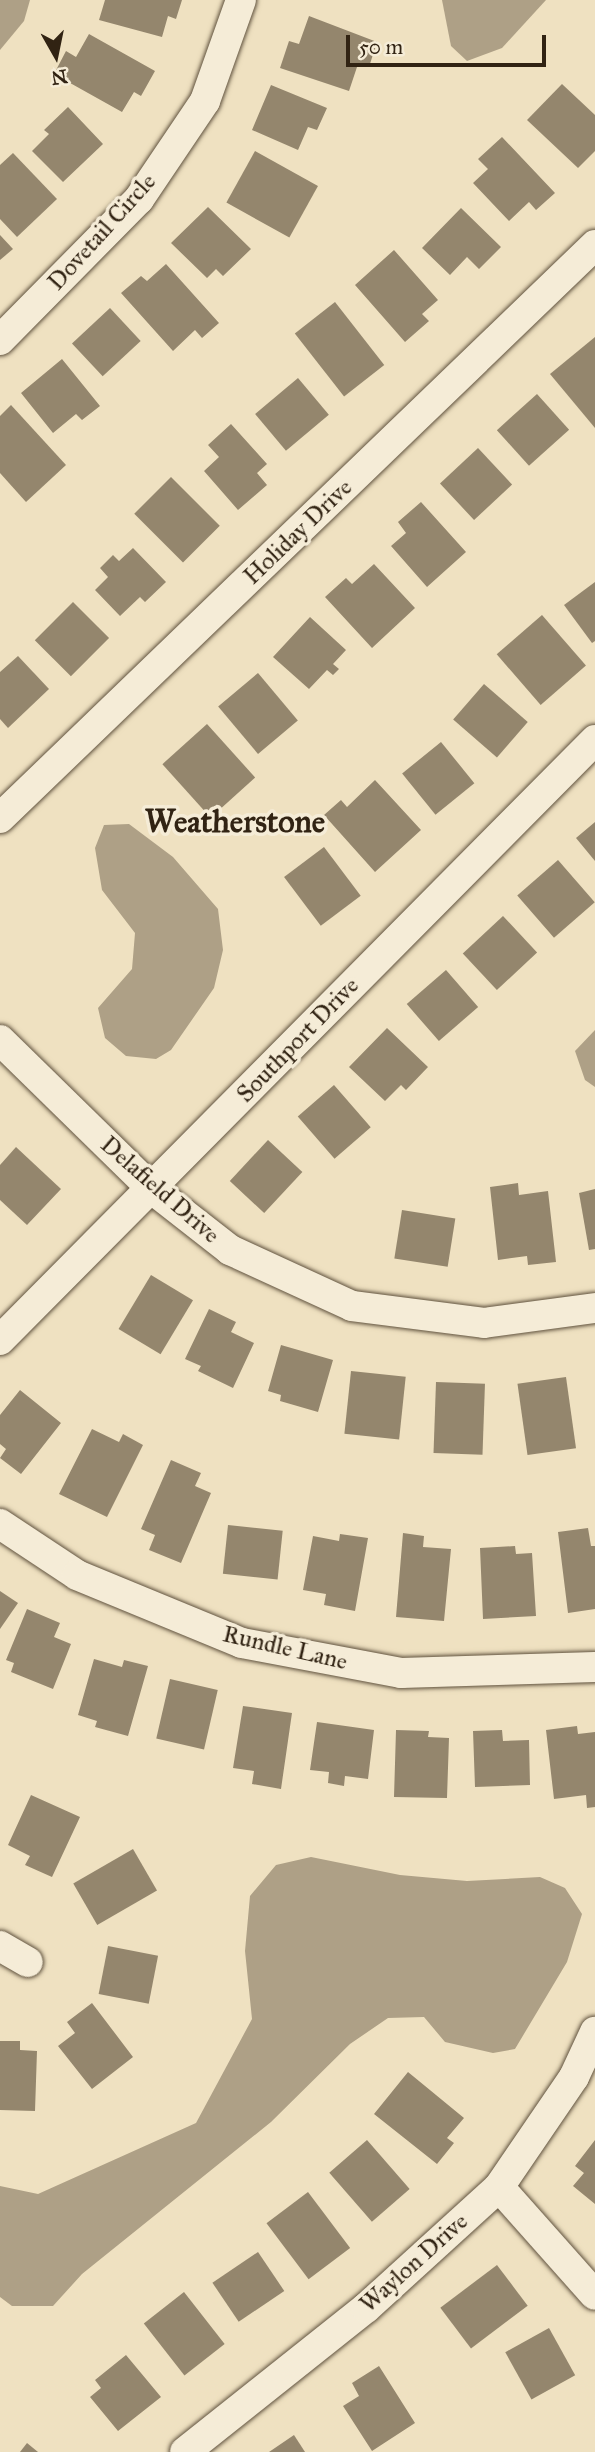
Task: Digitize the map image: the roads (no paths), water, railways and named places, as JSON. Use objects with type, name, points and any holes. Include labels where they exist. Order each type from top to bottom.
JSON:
[{"type":"street","name":"Dovetail Circle","points":[[0,340],[139,199],[205,101],[241,0]]},
{"type":"street","name":"Holiday Drive","points":[[0,818],[595,245]]},
{"type":"street","name":"Southport Drive","points":[[0,1340],[595,740]]},
{"type":"street","name":"Delafield Drive","points":[[0,1041],[152,1189],[230,1250],[352,1306],[484,1323],[595,1308]]},
{"type":"street","name":"Rundle Lane","points":[[0,1524],[77,1575],[242,1643],[401,1673],[595,1667]]},
{"type":"street","points":[[0,1946],[27,1962]]},
{"type":"street","name":"Waylon Drive","points":[[185,2452],[366,2308],[499,2187],[574,2077],[595,2032]]},
{"type":"street","points":[[499,2187],[595,2295]]},
{"type":"district","name":"Weatherstone","points":[[235,822]]}]
